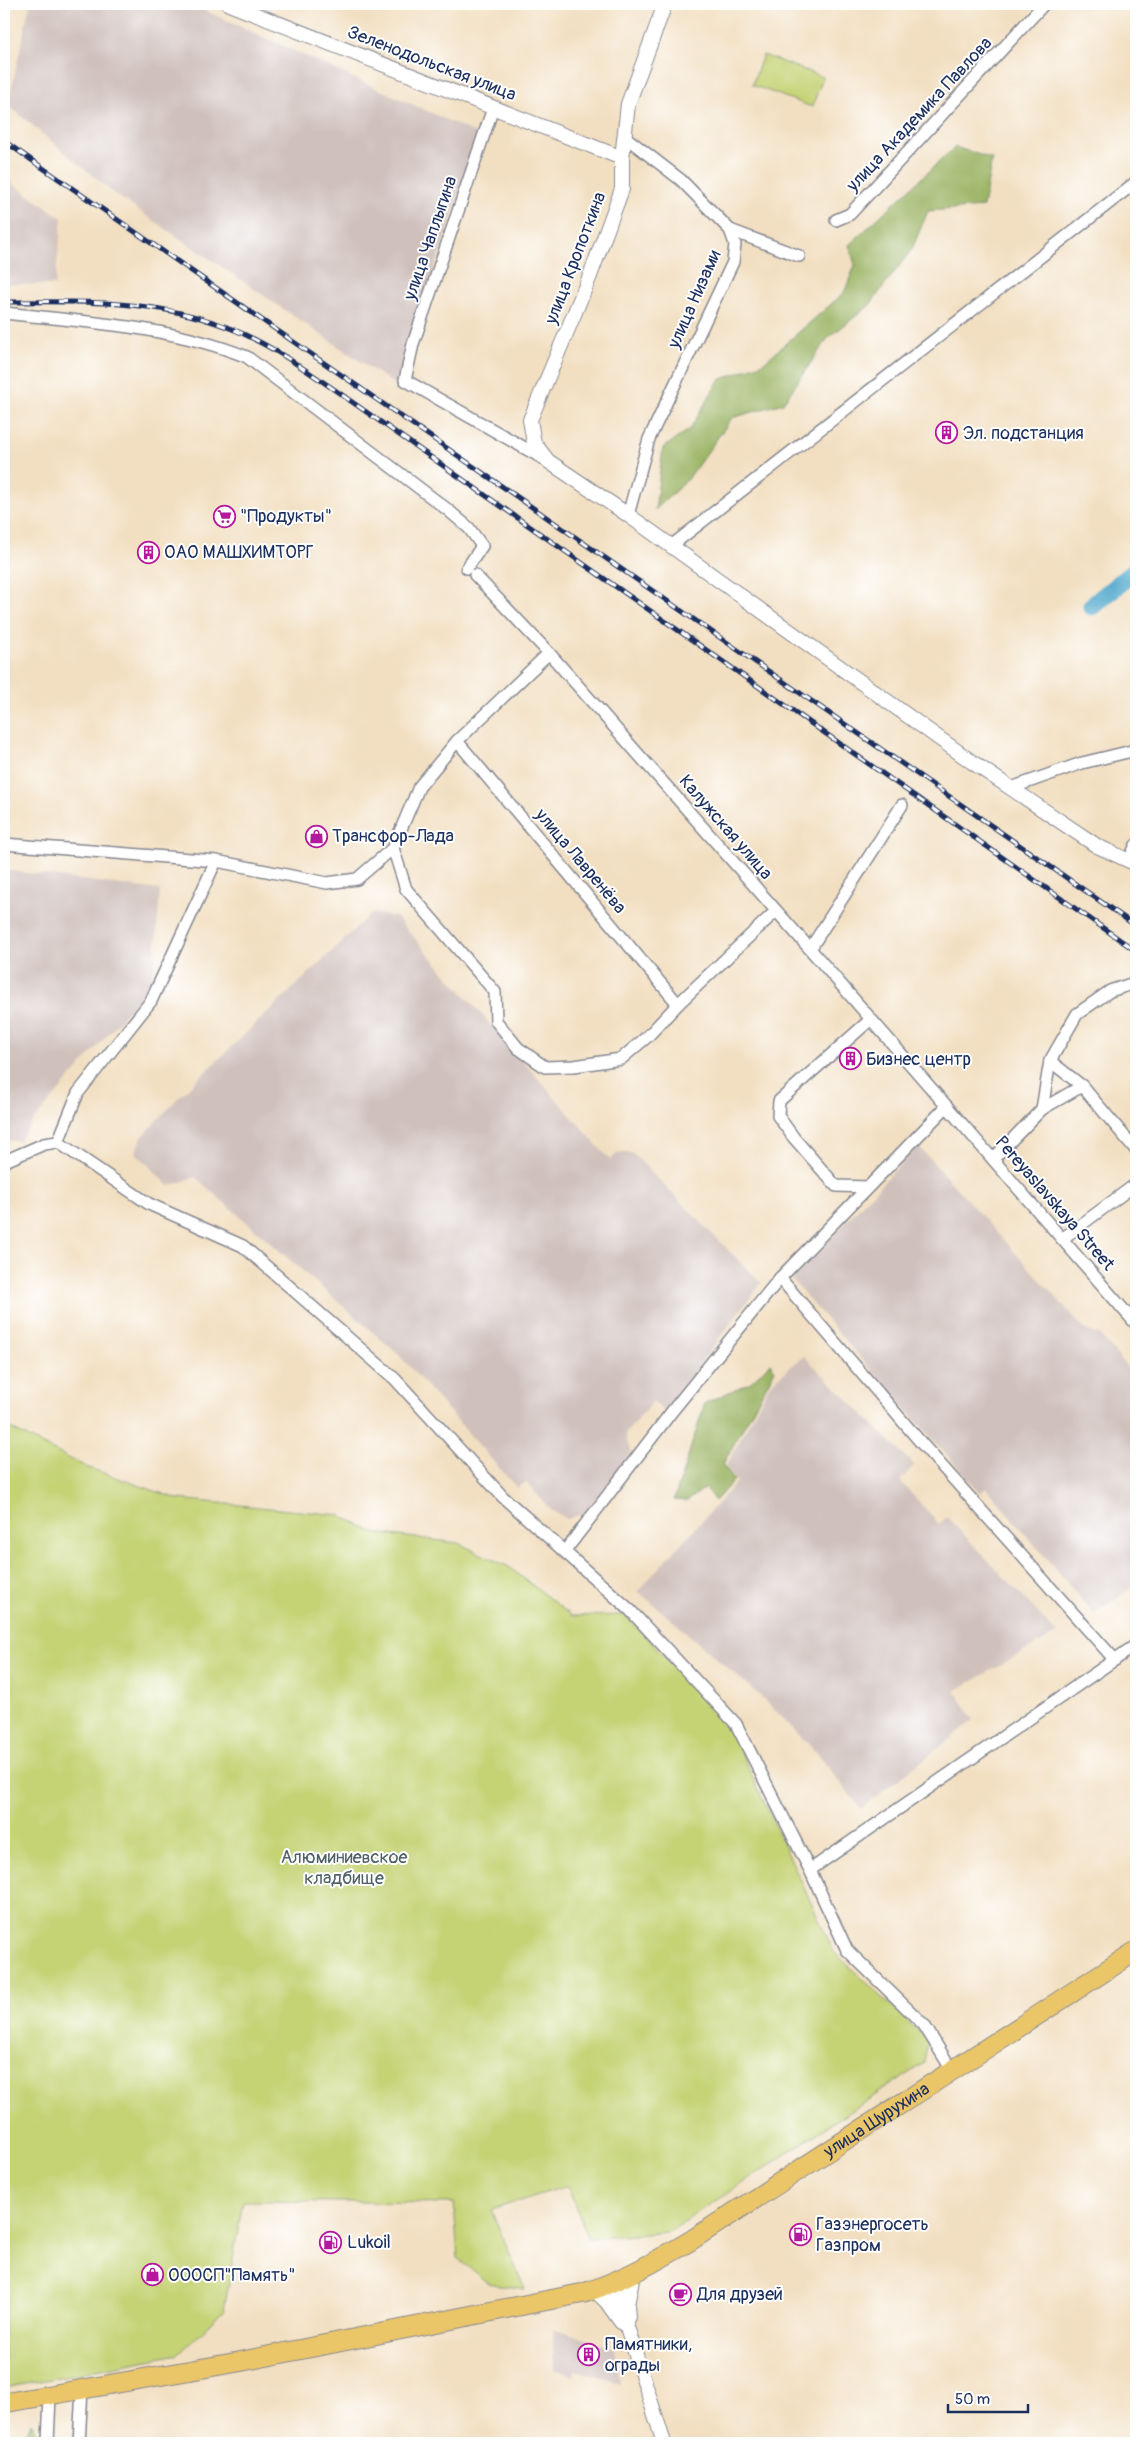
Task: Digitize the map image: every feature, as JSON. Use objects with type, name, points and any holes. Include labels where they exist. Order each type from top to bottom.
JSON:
[{"type":"highway","name":"улица Шурухина","points":[[4,2404],[238,2362],[594,2290],[613,2283],[634,2274],[690,2242],[1136,1951]]},
{"type":"street","name":"Зеленодольская улица","points":[[229,4],[622,158]]},
{"type":"street","name":"улица Кропоткина","points":[[548,461],[534,443],[530,420],[590,276],[622,189],[622,158],[628,104],[665,4]]},
{"type":"street","name":"улица Академика Павлова","points":[[836,220],[850,214],[1044,4]]},
{"type":"street","name":"улица Чаплыгина","points":[[493,108],[413,344],[405,380],[548,461]]},
{"type":"street","name":"улица Низами","points":[[624,136],[681,180],[730,230],[735,244],[733,262],[648,439],[628,515]]},
{"type":"street","points":[[671,546],[1136,182]]},
{"type":"street","points":[[730,230],[800,256]]},
{"type":"street","name":"Калужская улица","points":[[4,313],[142,328],[225,348],[247,357],[387,462],[469,528],[482,546],[471,571],[549,653],[810,948],[946,1106]]},
{"type":"street","points":[[548,461],[628,515],[1010,788],[1097,846],[1132,862],[1136,845]]},
{"type":"street","points":[[4,844],[216,861],[327,883],[357,879],[393,848],[420,787],[457,742],[549,653]]},
{"type":"street","name":"улица Лавренёва","points":[[457,742],[678,1004]]},
{"type":"street","points":[[1010,788],[1082,763],[1136,750]]},
{"type":"street","points":[[810,948],[902,805]]},
{"type":"street","points":[[393,848],[406,890],[495,992],[496,1021],[518,1048],[545,1067],[574,1066],[621,1059],[648,1036],[678,1004],[776,911]]},
{"type":"street","points":[[58,1142],[78,1093],[151,1001],[216,861]]},
{"type":"street","points":[[1042,1109],[1050,1061],[1077,1014],[1110,991],[1135,984]]},
{"type":"street","points":[[868,1187],[836,1186],[794,1138],[778,1116],[779,1102],[870,1020]]},
{"type":"street","points":[[1050,1061],[1082,1086],[1136,1150]]},
{"type":"street","points":[[992,1159],[1042,1109],[1082,1086]]},
{"type":"street","points":[[565,1551],[673,1410],[780,1278],[946,1106]]},
{"type":"street","name":"Pereyaslavskaya Street","points":[[946,1106],[1136,1324]]},
{"type":"street","points":[[5,1161],[44,1144],[58,1142],[149,1204],[243,1246],[395,1379],[503,1497],[630,1610],[736,1724],[810,1870],[847,1950],[924,2025],[952,2070]]},
{"type":"street","points":[[1062,1239],[1136,1184]]},
{"type":"street","points":[[780,1278],[923,1445],[1115,1660]]},
{"type":"street","points":[[810,1870],[1136,1645]]},
{"type":"street","points":[[630,2338],[627,2305],[634,2274]]},
{"type":"street","points":[[613,2283],[664,2443]]},
{"type":"street","points":[[594,2290],[616,2313],[630,2338]]},
{"type":"street","points":[[79,2443],[82,2389]]},
{"type":"street","points":[[48,2443],[50,2395]]},
{"type":"shaded area","points":[[30,4],[190,4],[480,135],[395,385],[116,195],[8,105]]},
{"type":"shaded area","points":[[4,178],[62,218],[55,285],[4,284]]},
{"type":"shaded area","points":[[4,870],[160,890],[153,982],[33,1121],[19,1141],[4,1140]]},
{"type":"shaded area","points":[[372,913],[396,917],[610,1160],[618,1153],[632,1153],[761,1283],[664,1412],[653,1401],[625,1434],[631,1453],[585,1513],[567,1519],[551,1510],[526,1482],[517,1488],[399,1355],[195,1177],[169,1186],[135,1152],[142,1137],[176,1100]]},
{"type":"shaded area","points":[[918,1146],[1081,1325],[1086,1330],[1100,1335],[1136,1378],[1136,1585],[1094,1614],[986,1488],[980,1493],[791,1279]]},
{"type":"shaded area","points":[[804,1356],[914,1465],[900,1481],[939,1524],[947,1517],[1057,1633],[955,1691],[974,1720],[861,1809],[817,1753],[765,1700],[638,1591],[737,1482],[726,1466],[770,1384]]},
{"type":"shaded area","points":[[553,2328],[614,2348],[620,2383],[575,2370],[574,2376],[554,2369]]},
{"type":"green space","points":[[763,55],[823,77],[812,107],[752,85]]},
{"type":"green space","points":[[955,147],[992,159],[983,207],[928,211],[912,249],[869,306],[828,338],[783,403],[732,418],[688,479],[655,510],[663,448],[690,429],[719,380],[763,363],[844,293],[855,265],[849,245]]},
{"type":"green space","points":[[770,1363],[775,1370],[723,1464],[734,1480],[715,1501],[705,1488],[687,1501],[674,1500],[705,1403],[751,1382]]},
{"type":"green space","name":"Алюминиевское кладбище","points":[[4,1425],[86,1467],[178,1499],[340,1515],[374,1533],[458,1543],[509,1567],[572,1616],[625,1615],[725,1718],[834,1952],[928,2040],[924,2063],[668,2232],[589,2239],[567,2186],[491,2210],[525,2289],[488,2283],[458,2259],[454,2203],[243,2201],[224,2310],[179,2354],[4,2388]]},
{"type":"green space","points":[[31,2422],[40,2436],[40,2443],[23,2443]]},
{"type":"waterway","points":[[1092,606],[1136,570]]},
{"type":"railway","points":[[4,141],[1136,926]]},
{"type":"railway","points":[[4,302],[88,302],[173,311],[227,327],[273,349],[345,397],[1136,951]]},
{"type":"place","name":"Эл. подстанция","points":[[947,433]]},
{"type":"place","name":"\"Продукты\"","points":[[224,516]]},
{"type":"place","name":"ОАО МАШХИМТОРГ","points":[[148,552]]},
{"type":"place","name":"Трансфор-Лада","points":[[316,836]]},
{"type":"place","name":"Бизнес центр","points":[[850,1059]]},
{"type":"place","name":"Газэнергосеть Газпром","points":[[800,2234]]},
{"type":"place","name":"Lukoil","points":[[331,2242]]},
{"type":"place","name":"ОООСП\"Память\"","points":[[152,2275]]},
{"type":"place","name":"Для друзей","points":[[681,2294]]},
{"type":"place","name":"Памятники, ограды","points":[[589,2354]]}]
